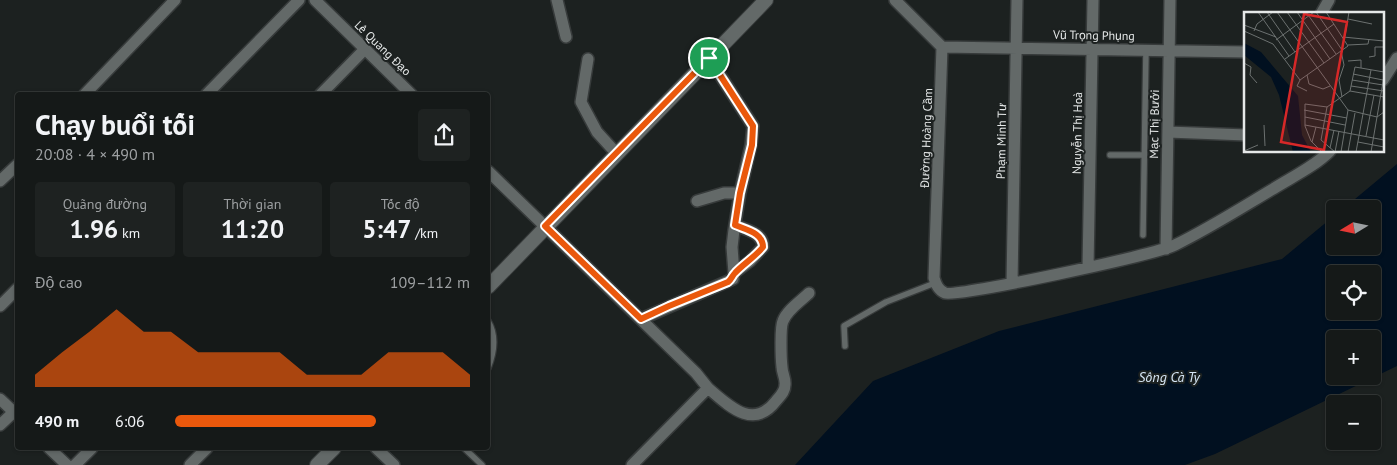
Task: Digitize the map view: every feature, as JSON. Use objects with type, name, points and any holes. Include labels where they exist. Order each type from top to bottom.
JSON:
[{"type":"street","points":[[209,92],[299,0]]},
{"type":"street","points":[[557,0],[566,37]]},
{"type":"street","points":[[490,285],[766,0]]},
{"type":"street","points":[[895,0],[942,47]]},
{"type":"street","name":"Phạm Minh Tư","points":[[1012,282],[1018,0]]},
{"type":"street","name":"Nguyễn Thị Hoà","points":[[1088,267],[1094,0]]},
{"type":"street","name":"Mạc Thị Bưởi","points":[[1166,249],[1170,0]]},
{"type":"street","points":[[1322,12],[1329,0]]},
{"type":"street","name":"Lê Quang Đạo","points":[[319,1],[364,50],[409,92]]},
{"type":"street","points":[[87,92],[167,3]]},
{"type":"street","name":"Vũ Trọng Phụng","points":[[942,47],[1244,52]]},
{"type":"street","name":"Đường Hoàng Cầm","points":[[935,283],[942,47]]},
{"type":"street","points":[[323,92],[364,50]]},
{"type":"street","points":[[709,58],[753,126],[752,145],[740,193],[732,247],[734,274]]},
{"type":"street","points":[[1384,78],[1397,58]]},
{"type":"street","points":[[588,59],[581,102],[596,132],[617,154]]},
{"type":"street","points":[[1168,132],[1244,135]]},
{"type":"street","points":[[935,283],[944,292],[955,294],[1166,249],[1258,198],[1321,160],[1329,152]]},
{"type":"street","points":[[0,181],[15,167]]},
{"type":"street","points":[[490,173],[696,373],[708,388],[732,409],[742,413],[762,413],[771,408],[784,391],[786,383],[782,366],[783,319],[809,293]]},
{"type":"street","points":[[697,201],[724,193],[740,193]]},
{"type":"street","points":[[641,319],[728,282],[733,278],[734,274],[750,261],[763,247],[763,242],[760,236],[735,225]]},
{"type":"street","points":[[0,306],[15,291]]},
{"type":"street","points":[[632,465],[708,388]]},
{"type":"street","points":[[0,399],[15,411]]},
{"type":"street","points":[[0,425],[15,413]]},
{"type":"street","points":[[52,450],[68,465]]},
{"type":"street","points":[[74,465],[90,450]]},
{"type":"street","points":[[190,465],[205,450]]},
{"type":"street","points":[[317,465],[332,450]]},
{"type":"street","points":[[378,450],[394,465]]},
{"type":"lane","points":[[1143,235],[1146,50]]},
{"type":"lane","points":[[1110,155],[1144,155]]},
{"type":"lane","points":[[845,346],[844,326],[886,302],[935,283]]},
{"type":"lane","points":[[490,324],[494,342],[490,362]]},
{"type":"lane","points":[[466,450],[482,465]]},
{"type":"water","name":"Sông Cà Ty","points":[[1397,164],[1397,366],[1381,374],[1381,330],[1326,330],[1326,385],[1358,385],[1337,395],[1326,395],[1326,400],[1215,454],[1185,465],[795,465],[873,381],[999,331],[1282,259],[1326,222],[1326,255],[1381,255],[1381,200],[1354,200]]},
{"type":"route","points":[[709,58],[753,126],[752,145],[740,193],[735,225],[760,236],[763,247],[728,282],[641,319],[545,226],[709,58]]}]
